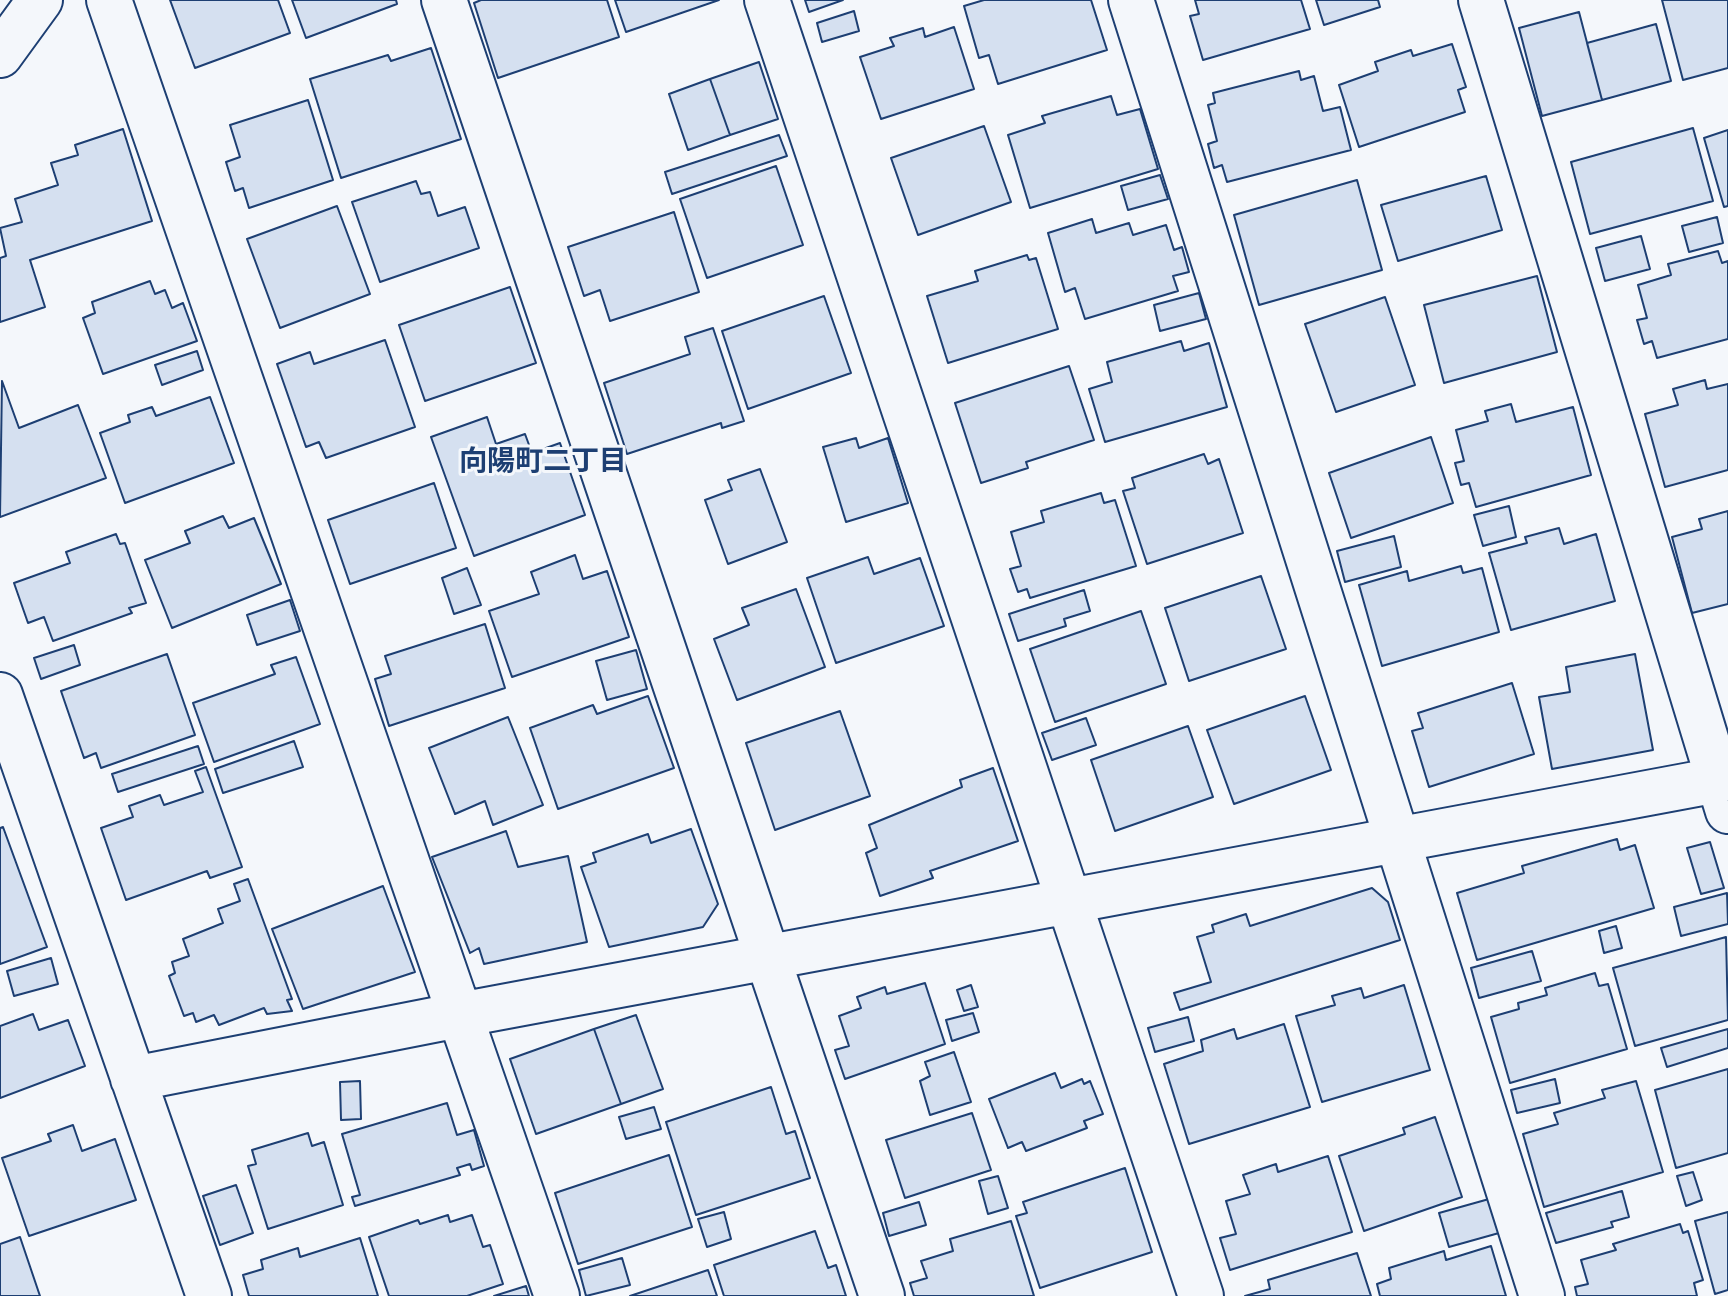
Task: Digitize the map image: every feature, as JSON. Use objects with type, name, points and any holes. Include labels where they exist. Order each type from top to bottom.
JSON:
[{"type":"street","points":[[0,55],[40,0]]},
{"type":"street","points":[[109,0],[557,1296]]},
{"type":"street","points":[[444,0],[882,1296]]},
{"type":"street","points":[[767,0],[1201,1296]]},
{"type":"street","points":[[1131,0],[1542,1296]]},
{"type":"street","points":[[133,1079],[459,1015],[1396,841],[1725,789],[1481,0]]},
{"type":"street","points":[[0,695],[209,1296]]},
{"type":"building","points":[[170,0],[278,0],[290,33],[195,68]]},
{"type":"building","points":[[292,0],[396,0],[397,4],[306,38]]},
{"type":"building","points":[[481,0],[607,0],[619,37],[498,78],[474,3]]},
{"type":"building","points":[[615,0],[719,0],[626,32]]},
{"type":"building","points":[[805,0],[843,0],[809,12]]},
{"type":"building","points":[[984,0],[1091,0],[1107,50],[998,84],[989,55],[979,58],[964,6]]},
{"type":"building","points":[[1195,0],[1301,0],[1310,29],[1203,60],[1190,16],[1199,14]]},
{"type":"building","points":[[1316,0],[1378,0],[1380,7],[1324,25]]},
{"type":"building","points":[[1662,0],[1728,0],[1728,68],[1683,80]]},
{"type":"building","points":[[854,11],[859,31],[822,42],[817,23]]},
{"type":"building","points":[[1579,12],[1602,100],[1542,116],[1519,28]]},
{"type":"building","points":[[1656,24],[1671,81],[1602,100],[1587,43]]},
{"type":"building","points":[[954,27],[974,89],[881,119],[860,57],[894,46],[890,38],[923,28],[925,37]]},
{"type":"building","points":[[1452,44],[1466,87],[1458,90],[1465,112],[1359,147],[1339,85],[1378,71],[1375,62],[1411,50],[1413,56]]},
{"type":"building","points":[[431,48],[461,139],[341,178],[310,79],[388,55],[391,61]]},
{"type":"building","points":[[759,62],[778,119],[730,135],[710,79]]},
{"type":"building","points":[[1299,71],[1301,80],[1314,76],[1323,111],[1340,107],[1351,150],[1227,182],[1222,165],[1214,168],[1208,144],[1217,141],[1208,105],[1215,103],[1213,93]]},
{"type":"building","points":[[710,79],[730,135],[688,150],[669,94]]},
{"type":"building","points":[[1111,96],[1117,115],[1140,109],[1158,169],[1030,208],[1008,135],[1045,123],[1042,116]]},
{"type":"building","points":[[308,100],[333,180],[249,208],[243,188],[235,191],[226,162],[240,157],[230,125]]},
{"type":"building","points":[[984,126],[1011,202],[918,235],[891,158]]},
{"type":"building","points":[[1693,128],[1713,201],[1590,234],[1571,162]]},
{"type":"building","points":[[123,129],[152,221],[30,260],[45,307],[0,322],[0,258],[6,256],[0,228],[22,222],[15,199],[58,185],[51,163],[78,155],[75,145]]},
{"type":"building","points":[[1728,130],[1728,206],[1724,207],[1704,138]]},
{"type":"building","points":[[779,135],[787,156],[672,194],[665,172]]},
{"type":"building","points":[[776,166],[803,245],[707,278],[680,199]]},
{"type":"building","points":[[1160,175],[1168,199],[1128,210],[1121,186]]},
{"type":"building","points":[[1486,176],[1502,230],[1398,261],[1381,205]]},
{"type":"building","points":[[1357,180],[1382,270],[1259,305],[1234,215]]},
{"type":"building","points":[[416,181],[421,194],[430,192],[438,216],[465,207],[479,248],[380,282],[352,202]]},
{"type":"building","points":[[337,206],[370,294],[280,328],[247,239]]},
{"type":"building","points":[[674,212],[699,292],[610,321],[600,290],[584,296],[568,247]]},
{"type":"building","points":[[1717,217],[1723,243],[1689,252],[1682,226]]},
{"type":"building","points":[[1092,219],[1096,233],[1129,223],[1133,235],[1166,225],[1174,250],[1182,247],[1189,272],[1173,276],[1178,291],[1085,319],[1075,288],[1065,292],[1048,233]]},
{"type":"building","points":[[1641,236],[1650,269],[1605,281],[1596,248]]},
{"type":"building","points":[[1718,251],[1722,263],[1728,261],[1728,339],[1657,358],[1652,341],[1644,344],[1637,320],[1647,318],[1638,285],[1671,275],[1668,264]]},
{"type":"building","points":[[1027,255],[1029,260],[1036,258],[1058,329],[948,363],[927,296],[978,281],[975,271]]},
{"type":"building","points":[[1537,276],[1557,352],[1444,383],[1424,305]]},
{"type":"building","points":[[150,281],[155,294],[165,290],[172,308],[183,303],[197,341],[103,374],[83,318],[95,313],[92,302]]},
{"type":"building","points":[[510,287],[536,363],[425,401],[399,325]]},
{"type":"building","points":[[1199,293],[1206,319],[1160,331],[1154,305]]},
{"type":"building","points":[[824,296],[851,373],[748,409],[722,331]]},
{"type":"building","points":[[1385,297],[1415,385],[1336,412],[1305,324]]},
{"type":"building","points":[[713,328],[744,421],[722,428],[721,423],[627,454],[604,383],[690,354],[685,337]]},
{"type":"building","points":[[385,340],[415,427],[326,458],[319,442],[306,447],[277,364],[310,352],[314,364]]},
{"type":"building","points":[[1181,341],[1184,351],[1209,343],[1227,407],[1105,442],[1089,389],[1112,382],[1107,362]]},
{"type":"building","points":[[197,351],[203,370],[162,385],[155,365]]},
{"type":"building","points":[[1069,366],[1094,440],[1026,462],[1028,468],[981,483],[955,403]]},
{"type":"building","points":[[1705,380],[1707,389],[1728,384],[1728,470],[1665,487],[1645,414],[1678,405],[1673,389]]},
{"type":"building","points":[[2,381],[19,428],[78,405],[106,478],[0,517]]},
{"type":"building","points":[[210,397],[234,463],[125,503],[100,433],[130,422],[128,415],[152,407],[156,416]]},
{"type":"building","points":[[1511,404],[1516,422],[1573,407],[1591,475],[1476,507],[1469,483],[1461,485],[1455,463],[1464,461],[1456,430],[1488,421],[1485,411]]},
{"type":"building","points":[[487,417],[496,444],[525,434],[532,453],[560,443],[585,515],[474,556],[431,437]]},
{"type":"building","points":[[1431,437],[1453,503],[1351,538],[1329,473]]},
{"type":"building","points":[[856,438],[859,448],[888,438],[908,503],[846,522],[823,447]]},
{"type":"building","points":[[1204,454],[1208,464],[1219,459],[1243,533],[1147,564],[1123,491],[1135,488],[1132,478]]},
{"type":"building","points":[[760,469],[787,542],[728,564],[705,500],[732,490],[728,480]]},
{"type":"building","points":[[434,483],[456,548],[350,584],[328,520]]},
{"type":"building","points":[[1101,493],[1104,503],[1115,500],[1136,566],[1030,598],[1027,589],[1018,592],[1010,569],[1021,566],[1011,532],[1044,522],[1041,511]]},
{"type":"building","points":[[1509,506],[1516,537],[1483,546],[1474,515]]},
{"type":"building","points":[[1728,511],[1728,604],[1692,613],[1672,537],[1702,529],[1699,519]]},
{"type":"building","points":[[223,516],[229,528],[254,518],[281,584],[172,628],[145,560],[190,543],[185,531]]},
{"type":"building","points":[[1559,528],[1564,544],[1596,534],[1615,601],[1511,630],[1489,553],[1527,543],[1525,537]]},
{"type":"building","points":[[116,534],[120,544],[125,543],[146,603],[129,608],[132,613],[53,641],[44,617],[28,623],[14,583],[70,563],[66,552]]},
{"type":"building","points":[[1394,536],[1401,567],[1345,582],[1337,551]]},
{"type":"building","points":[[575,555],[583,579],[607,571],[629,637],[512,677],[489,611],[539,594],[531,572]]},
{"type":"building","points":[[868,557],[874,574],[920,558],[944,626],[836,663],[807,578]]},
{"type":"building","points":[[1461,566],[1463,573],[1482,568],[1499,632],[1382,666],[1359,585],[1407,571],[1409,581]]},
{"type":"building","points":[[467,568],[481,605],[454,614],[442,578]]},
{"type":"building","points":[[1261,576],[1286,649],[1189,681],[1165,608]]},
{"type":"building","points":[[796,589],[825,667],[737,700],[714,639],[749,625],[742,608]]},
{"type":"building","points":[[1084,590],[1090,611],[1064,619],[1066,626],[1018,641],[1009,614]]},
{"type":"building","points":[[290,600],[300,631],[257,645],[247,615]]},
{"type":"building","points":[[1141,611],[1166,684],[1055,722],[1030,649]]},
{"type":"building","points":[[485,624],[505,688],[389,726],[375,679],[391,674],[385,656]]},
{"type":"building","points":[[74,645],[80,665],[41,679],[34,658]]},
{"type":"building","points":[[636,650],[647,689],[607,700],[596,661]]},
{"type":"building","points":[[167,654],[195,735],[101,768],[96,753],[84,758],[61,691]]},
{"type":"building","points":[[1635,654],[1653,750],[1552,769],[1539,697],[1570,692],[1566,667]]},
{"type":"building","points":[[296,657],[320,724],[214,762],[193,703],[275,674],[271,665]]},
{"type":"building","points":[[1512,683],[1534,754],[1429,787],[1412,731],[1423,728],[1418,713]]},
{"type":"building","points":[[648,696],[674,768],[558,809],[530,728],[593,705],[597,714]]},
{"type":"building","points":[[1305,696],[1331,770],[1234,804],[1207,730]]},
{"type":"building","points":[[840,711],[870,796],[775,830],[746,743]]},
{"type":"building","points":[[508,717],[543,805],[493,825],[485,801],[455,814],[429,748]]},
{"type":"building","points":[[1086,718],[1096,745],[1052,760],[1042,733]]},
{"type":"building","points":[[1188,726],[1213,797],[1115,831],[1091,760]]},
{"type":"building","points":[[294,741],[303,767],[223,793],[215,769]]},
{"type":"building","points":[[198,746],[204,764],[118,792],[112,774]]},
{"type":"building","points":[[206,767],[242,867],[210,878],[207,871],[126,900],[101,828],[133,817],[129,806],[160,795],[164,805],[203,792],[195,771]]},
{"type":"building","points":[[993,768],[1018,841],[930,871],[933,878],[880,896],[866,853],[877,848],[869,825],[962,787],[960,780]]},
{"type":"building","points":[[3,827],[47,947],[0,964],[0,828]]},
{"type":"building","points":[[691,829],[718,904],[703,927],[609,947],[581,867],[596,862],[593,853],[648,834],[651,843]]},
{"type":"building","points":[[506,831],[518,867],[568,856],[587,942],[484,964],[479,948],[470,953],[432,857]]},
{"type":"building","points":[[1617,839],[1620,850],[1635,845],[1654,908],[1477,960],[1457,893],[1524,873],[1522,866]]},
{"type":"building","points":[[1710,842],[1724,888],[1701,894],[1687,848]]},
{"type":"building","points":[[248,879],[292,999],[287,1000],[292,1011],[267,1014],[264,1008],[219,1025],[214,1015],[196,1022],[193,1013],[184,1016],[169,976],[175,973],[172,962],[189,956],[183,939],[223,923],[218,909],[240,901],[234,884]]},
{"type":"building","points":[[383,886],[415,972],[303,1009],[272,929]]},
{"type":"building","points":[[1372,888],[1388,902],[1400,940],[1180,1010],[1174,993],[1211,982],[1197,937],[1214,932],[1212,925],[1246,914],[1250,926]]},
{"type":"building","points":[[1727,893],[1728,924],[1681,936],[1674,907]]},
{"type":"building","points":[[1616,926],[1622,948],[1604,953],[1599,931]]},
{"type":"building","points":[[1726,937],[1728,1020],[1635,1046],[1613,968]]},
{"type":"building","points":[[1532,951],[1541,981],[1479,998],[1471,968]]},
{"type":"building","points":[[51,958],[58,984],[14,996],[7,971]]},
{"type":"building","points":[[1595,973],[1599,986],[1608,984],[1627,1049],[1510,1083],[1491,1017],[1519,1009],[1518,1003],[1547,995],[1545,988]]},
{"type":"building","points":[[925,983],[945,1044],[845,1079],[835,1050],[849,1046],[839,1016],[861,1008],[857,997],[885,987],[887,994]]},
{"type":"building","points":[[971,985],[978,1007],[964,1011],[957,990]]},
{"type":"building","points":[[1404,985],[1430,1070],[1322,1102],[1296,1016],[1335,1005],[1332,996],[1361,988],[1364,998]]},
{"type":"building","points":[[973,1013],[979,1032],[952,1041],[946,1020]]},
{"type":"building","points":[[33,1014],[39,1030],[68,1020],[85,1066],[0,1098],[0,1026]]},
{"type":"building","points":[[636,1015],[663,1089],[621,1104],[594,1029]]},
{"type":"building","points":[[1188,1017],[1194,1041],[1155,1052],[1148,1028]]},
{"type":"building","points":[[1284,1024],[1310,1107],[1189,1144],[1164,1064],[1203,1051],[1201,1040],[1234,1029],[1237,1039]]},
{"type":"building","points":[[594,1029],[621,1104],[536,1134],[510,1059]]},
{"type":"building","points":[[1728,1029],[1728,1048],[1667,1067],[1661,1048]]},
{"type":"building","points":[[954,1052],[971,1102],[930,1115],[920,1081],[930,1076],[925,1062]]},
{"type":"building","points":[[1728,1069],[1728,1153],[1676,1168],[1655,1090]]},
{"type":"building","points":[[1055,1073],[1061,1088],[1082,1079],[1084,1084],[1090,1081],[1103,1114],[1084,1121],[1087,1128],[1026,1151],[1022,1142],[1008,1148],[989,1099]]},
{"type":"building","points":[[1555,1079],[1560,1103],[1517,1113],[1511,1090]]},
{"type":"building","points":[[360,1081],[361,1119],[341,1120],[340,1082]]},
{"type":"building","points":[[1636,1081],[1663,1172],[1544,1207],[1523,1134],[1558,1124],[1554,1113],[1605,1098],[1602,1090]]},
{"type":"building","points":[[771,1087],[786,1134],[795,1131],[810,1178],[696,1215],[666,1122]]},
{"type":"building","points":[[447,1103],[457,1135],[474,1130],[484,1166],[472,1170],[470,1164],[457,1168],[460,1175],[355,1206],[352,1197],[360,1195],[342,1134]]},
{"type":"building","points":[[654,1107],[661,1129],[626,1139],[619,1117]]},
{"type":"building","points":[[972,1113],[991,1170],[905,1198],[886,1140]]},
{"type":"building","points":[[1435,1117],[1462,1197],[1364,1231],[1339,1156],[1405,1134],[1403,1128]]},
{"type":"building","points":[[73,1125],[82,1151],[115,1139],[136,1200],[29,1236],[2,1158],[51,1141],[48,1134]]},
{"type":"building","points":[[308,1133],[312,1146],[324,1142],[343,1205],[268,1229],[248,1166],[256,1164],[252,1150]]},
{"type":"building","points":[[669,1155],[692,1227],[578,1264],[555,1193]]},
{"type":"building","points":[[1328,1156],[1352,1232],[1230,1270],[1220,1238],[1236,1234],[1226,1201],[1250,1194],[1243,1175],[1276,1164],[1278,1172]]},
{"type":"building","points":[[1125,1168],[1152,1252],[1040,1288],[1016,1216],[1027,1213],[1023,1202]]},
{"type":"building","points":[[1693,1172],[1702,1200],[1686,1206],[1677,1176]]},
{"type":"building","points":[[998,1176],[1008,1208],[988,1214],[979,1181]]},
{"type":"building","points":[[236,1185],[253,1233],[220,1245],[203,1196]]},
{"type":"building","points":[[1622,1191],[1629,1217],[1611,1222],[1613,1227],[1556,1243],[1546,1213]]},
{"type":"building","points":[[1489,1199],[1499,1233],[1449,1247],[1439,1213]]},
{"type":"building","points":[[919,1202],[926,1225],[889,1236],[883,1213]]},
{"type":"building","points":[[724,1212],[731,1239],[707,1247],[698,1219]]},
{"type":"building","points":[[1728,1212],[1728,1290],[1715,1294],[1695,1221]]},
{"type":"building","points":[[448,1215],[450,1222],[472,1215],[483,1247],[490,1245],[503,1284],[467,1296],[389,1296],[369,1237],[418,1220],[420,1224]]},
{"type":"building","points":[[1011,1221],[1034,1296],[914,1296],[910,1283],[927,1278],[921,1261],[953,1251],[950,1239]]},
{"type":"building","points":[[1680,1224],[1683,1233],[1688,1231],[1703,1280],[1694,1283],[1697,1296],[1577,1296],[1575,1287],[1588,1284],[1581,1260],[1616,1250],[1613,1244]]},
{"type":"building","points":[[815,1231],[828,1268],[836,1265],[846,1296],[724,1296],[714,1265]]},
{"type":"building","points":[[20,1237],[40,1296],[0,1296],[0,1244]]},
{"type":"building","points":[[360,1238],[378,1296],[249,1296],[243,1275],[263,1269],[261,1260],[298,1248],[300,1257]]},
{"type":"building","points":[[1491,1246],[1506,1296],[1380,1296],[1377,1284],[1391,1279],[1389,1268],[1444,1251],[1446,1260]]},
{"type":"building","points":[[1357,1253],[1371,1296],[1245,1296],[1270,1289],[1268,1280]]},
{"type":"building","points":[[622,1258],[630,1285],[586,1296],[579,1270]]},
{"type":"building","points":[[708,1270],[717,1296],[630,1296]]},
{"type":"building","points":[[526,1286],[529,1296],[494,1296]]},
{"type":"district","name":"向陽町二丁目","points":[[543,462]]}]
